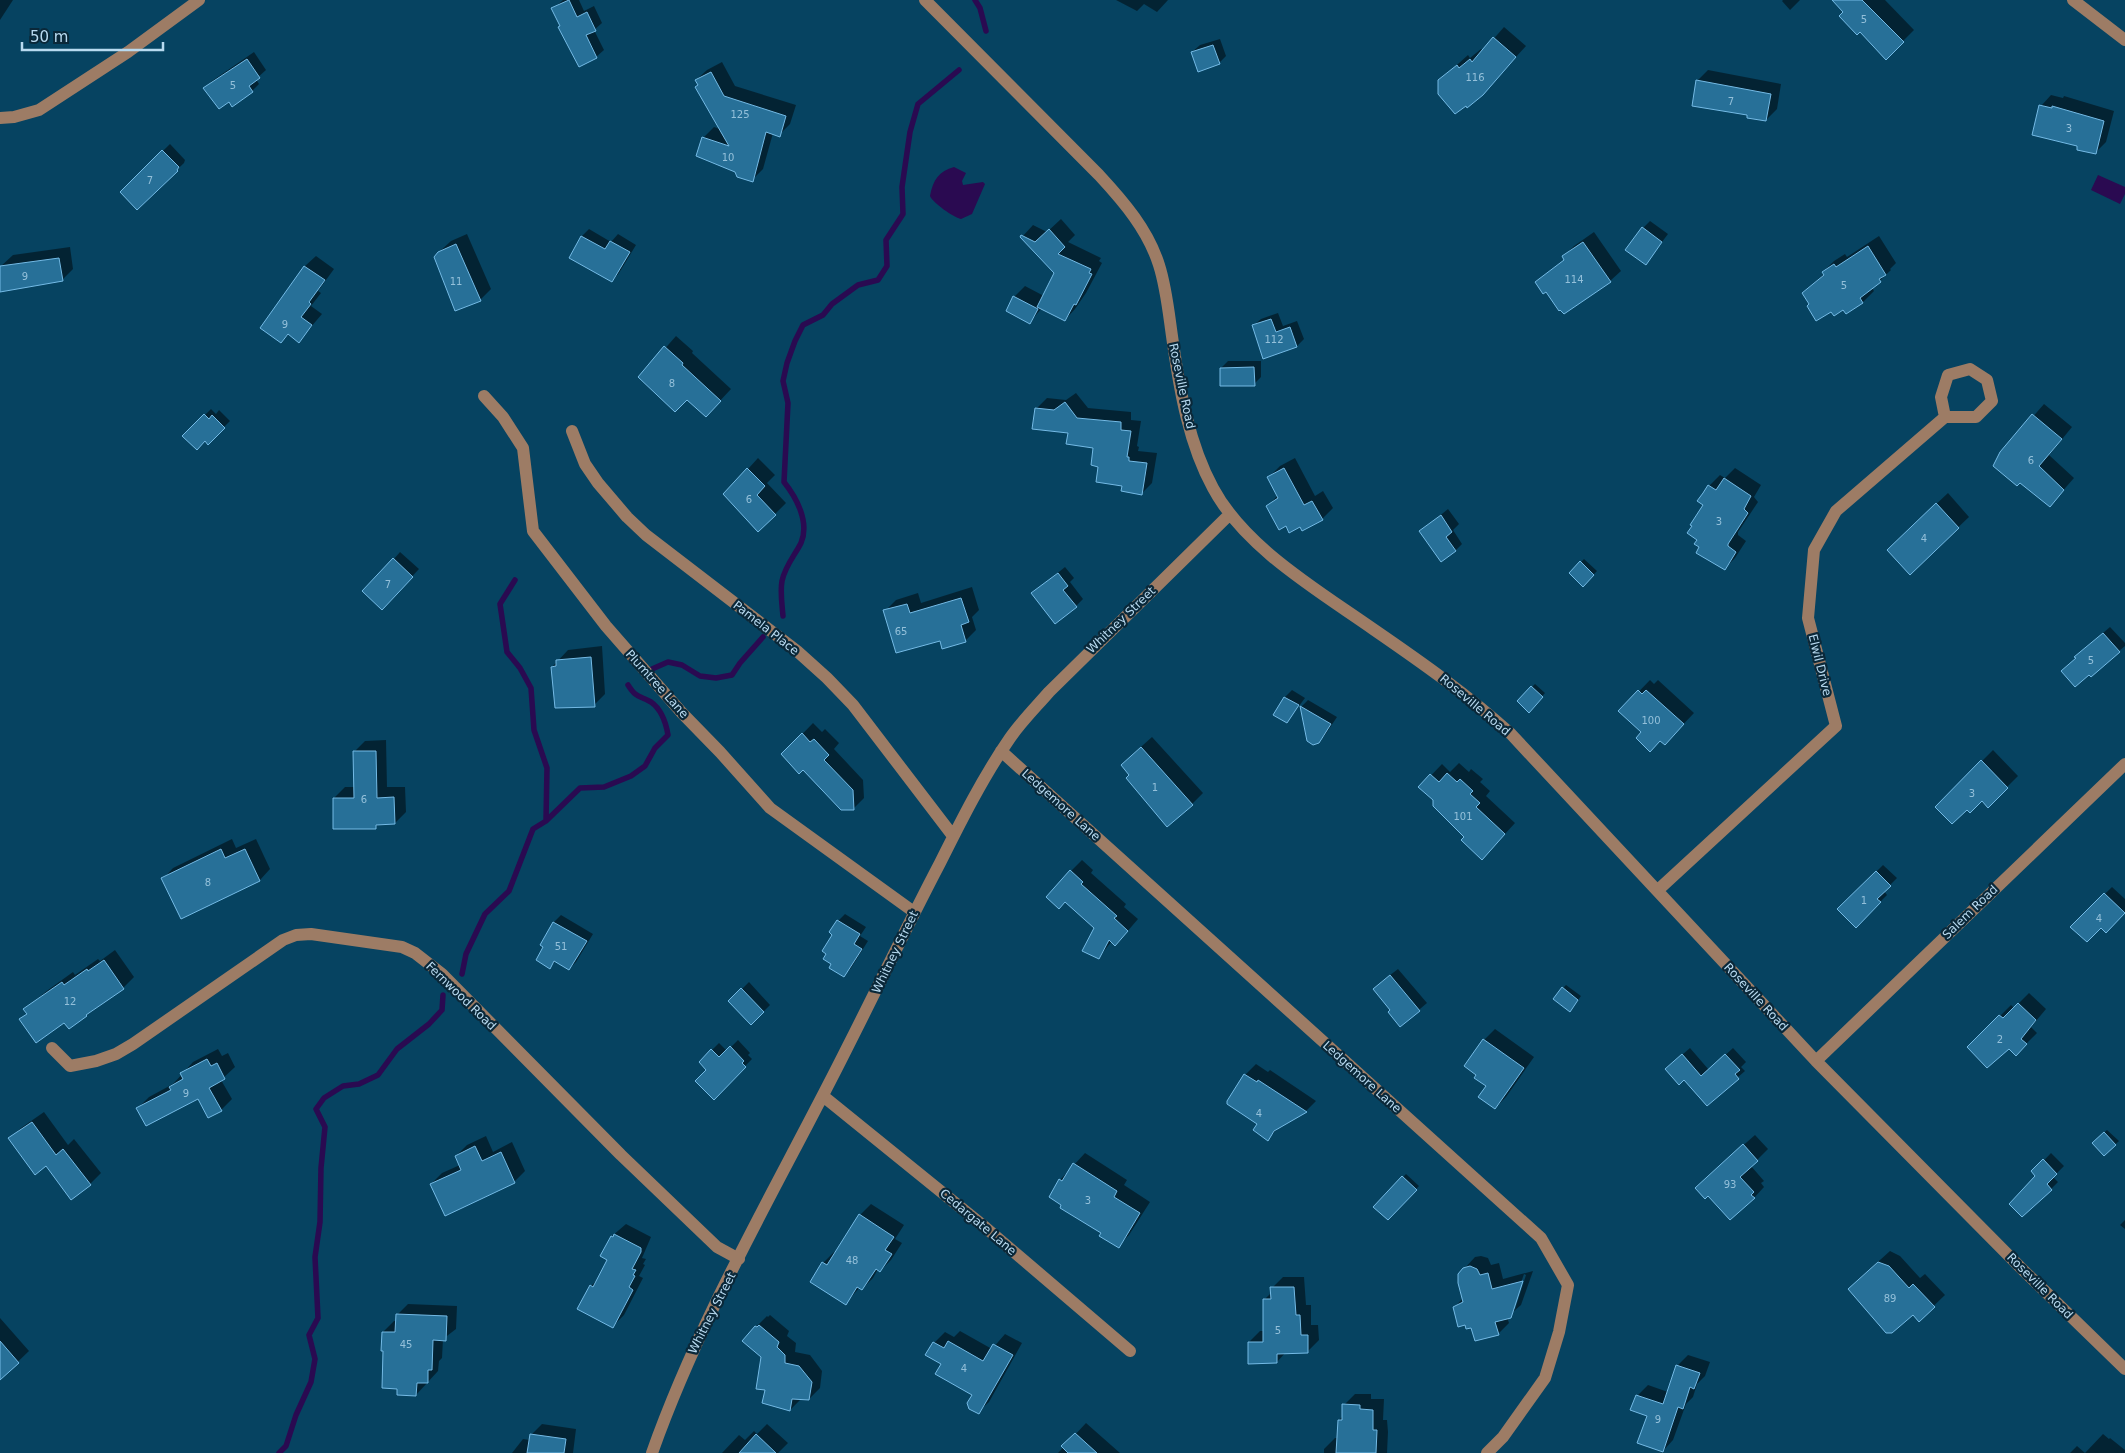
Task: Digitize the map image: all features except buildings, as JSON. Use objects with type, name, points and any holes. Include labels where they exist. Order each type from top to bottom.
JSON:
[{"type":"street","points":[[0,118],[14,117],[39,110],[128,52],[198,0]]},
{"type":"street","name":"Roseville Road","points":[[925,0],[1099,175],[1145,231],[1161,274],[1184,410],[1198,454],[1213,488],[1230,514],[1255,541],[1288,568],[1437,673],[1481,707],[1548,773],[1816,1061],[2022,1269],[2125,1369]]},
{"type":"street","points":[[2073,0],[2125,40]]},
{"type":"street","points":[[1970,369],[1987,380],[1992,401],[1976,418],[1945,417],[1941,397],[1948,375],[1970,369]]},
{"type":"street","name":"Plumtree Lane","points":[[484,396],[503,417],[523,448],[533,531],[606,626],[682,713],[770,808],[914,912]]},
{"type":"street","name":"Elwil Drive","points":[[1658,890],[1836,726],[1808,618],[1814,550],[1836,511],[1945,417]]},
{"type":"street","name":"Pamela Place","points":[[572,431],[585,464],[627,517],[646,535],[797,651],[827,678],[859,713],[953,836]]},
{"type":"street","name":"Whitney Street","points":[[652,1453],[680,1378],[739,1259],[953,836],[1001,751],[1022,722],[1049,692],[1230,514]]},
{"type":"street","name":"Ledgemore Lane","points":[[1001,751],[1541,1238],[1568,1285],[1559,1332],[1545,1378],[1503,1438],[1487,1453]]},
{"type":"street","name":"Salem Road","points":[[1816,1061],[2125,764]]},
{"type":"street","name":"Fernwood Road","points":[[52,1048],[70,1066],[96,1061],[116,1054],[191,1005],[282,940],[296,935],[334,936],[402,947],[415,953],[442,974],[628,1162],[717,1247],[739,1259]]},
{"type":"street","name":"Cedargate Lane","points":[[823,1096],[986,1228],[1130,1351]]},
{"type":"shaded area","points":[[954,167],[966,173],[962,181],[963,185],[983,182],[985,184],[972,214],[961,219],[953,216],[930,196],[933,185],[938,177],[944,171]]},
{"type":"shaded area","points":[[2098,175],[2125,187],[2125,194],[2120,204],[2091,190]]},
{"type":"waterway","points":[[975,0],[980,8],[986,31]]},
{"type":"waterway","points":[[783,616],[781,594],[783,576],[801,543],[804,527],[797,502],[784,482],[788,403],[783,381],[787,363],[803,325],[823,315],[832,304],[858,285],[878,280],[887,266],[886,240],[903,214],[902,187],[910,132],[918,104],[959,70]]},
{"type":"waterway","points":[[515,580],[500,604],[507,652],[520,668],[531,688],[534,730],[547,768],[546,820]]},
{"type":"waterway","points":[[652,669],[668,662],[682,665],[700,676],[716,678],[732,675],[763,637]]},
{"type":"waterway","points":[[462,974],[466,954],[485,914],[509,891],[533,829],[546,821],[580,788],[604,787],[631,776],[645,766],[655,748],[668,735],[658,708],[651,702],[636,695],[628,685]]},
{"type":"waterway","points":[[279,1453],[286,1446],[296,1415],[311,1382],[315,1359],[309,1335],[318,1318],[315,1257],[320,1222],[321,1168],[325,1127],[316,1109],[324,1098],[343,1086],[359,1084],[378,1075],[397,1049],[429,1024],[442,1010],[443,995]]}]
